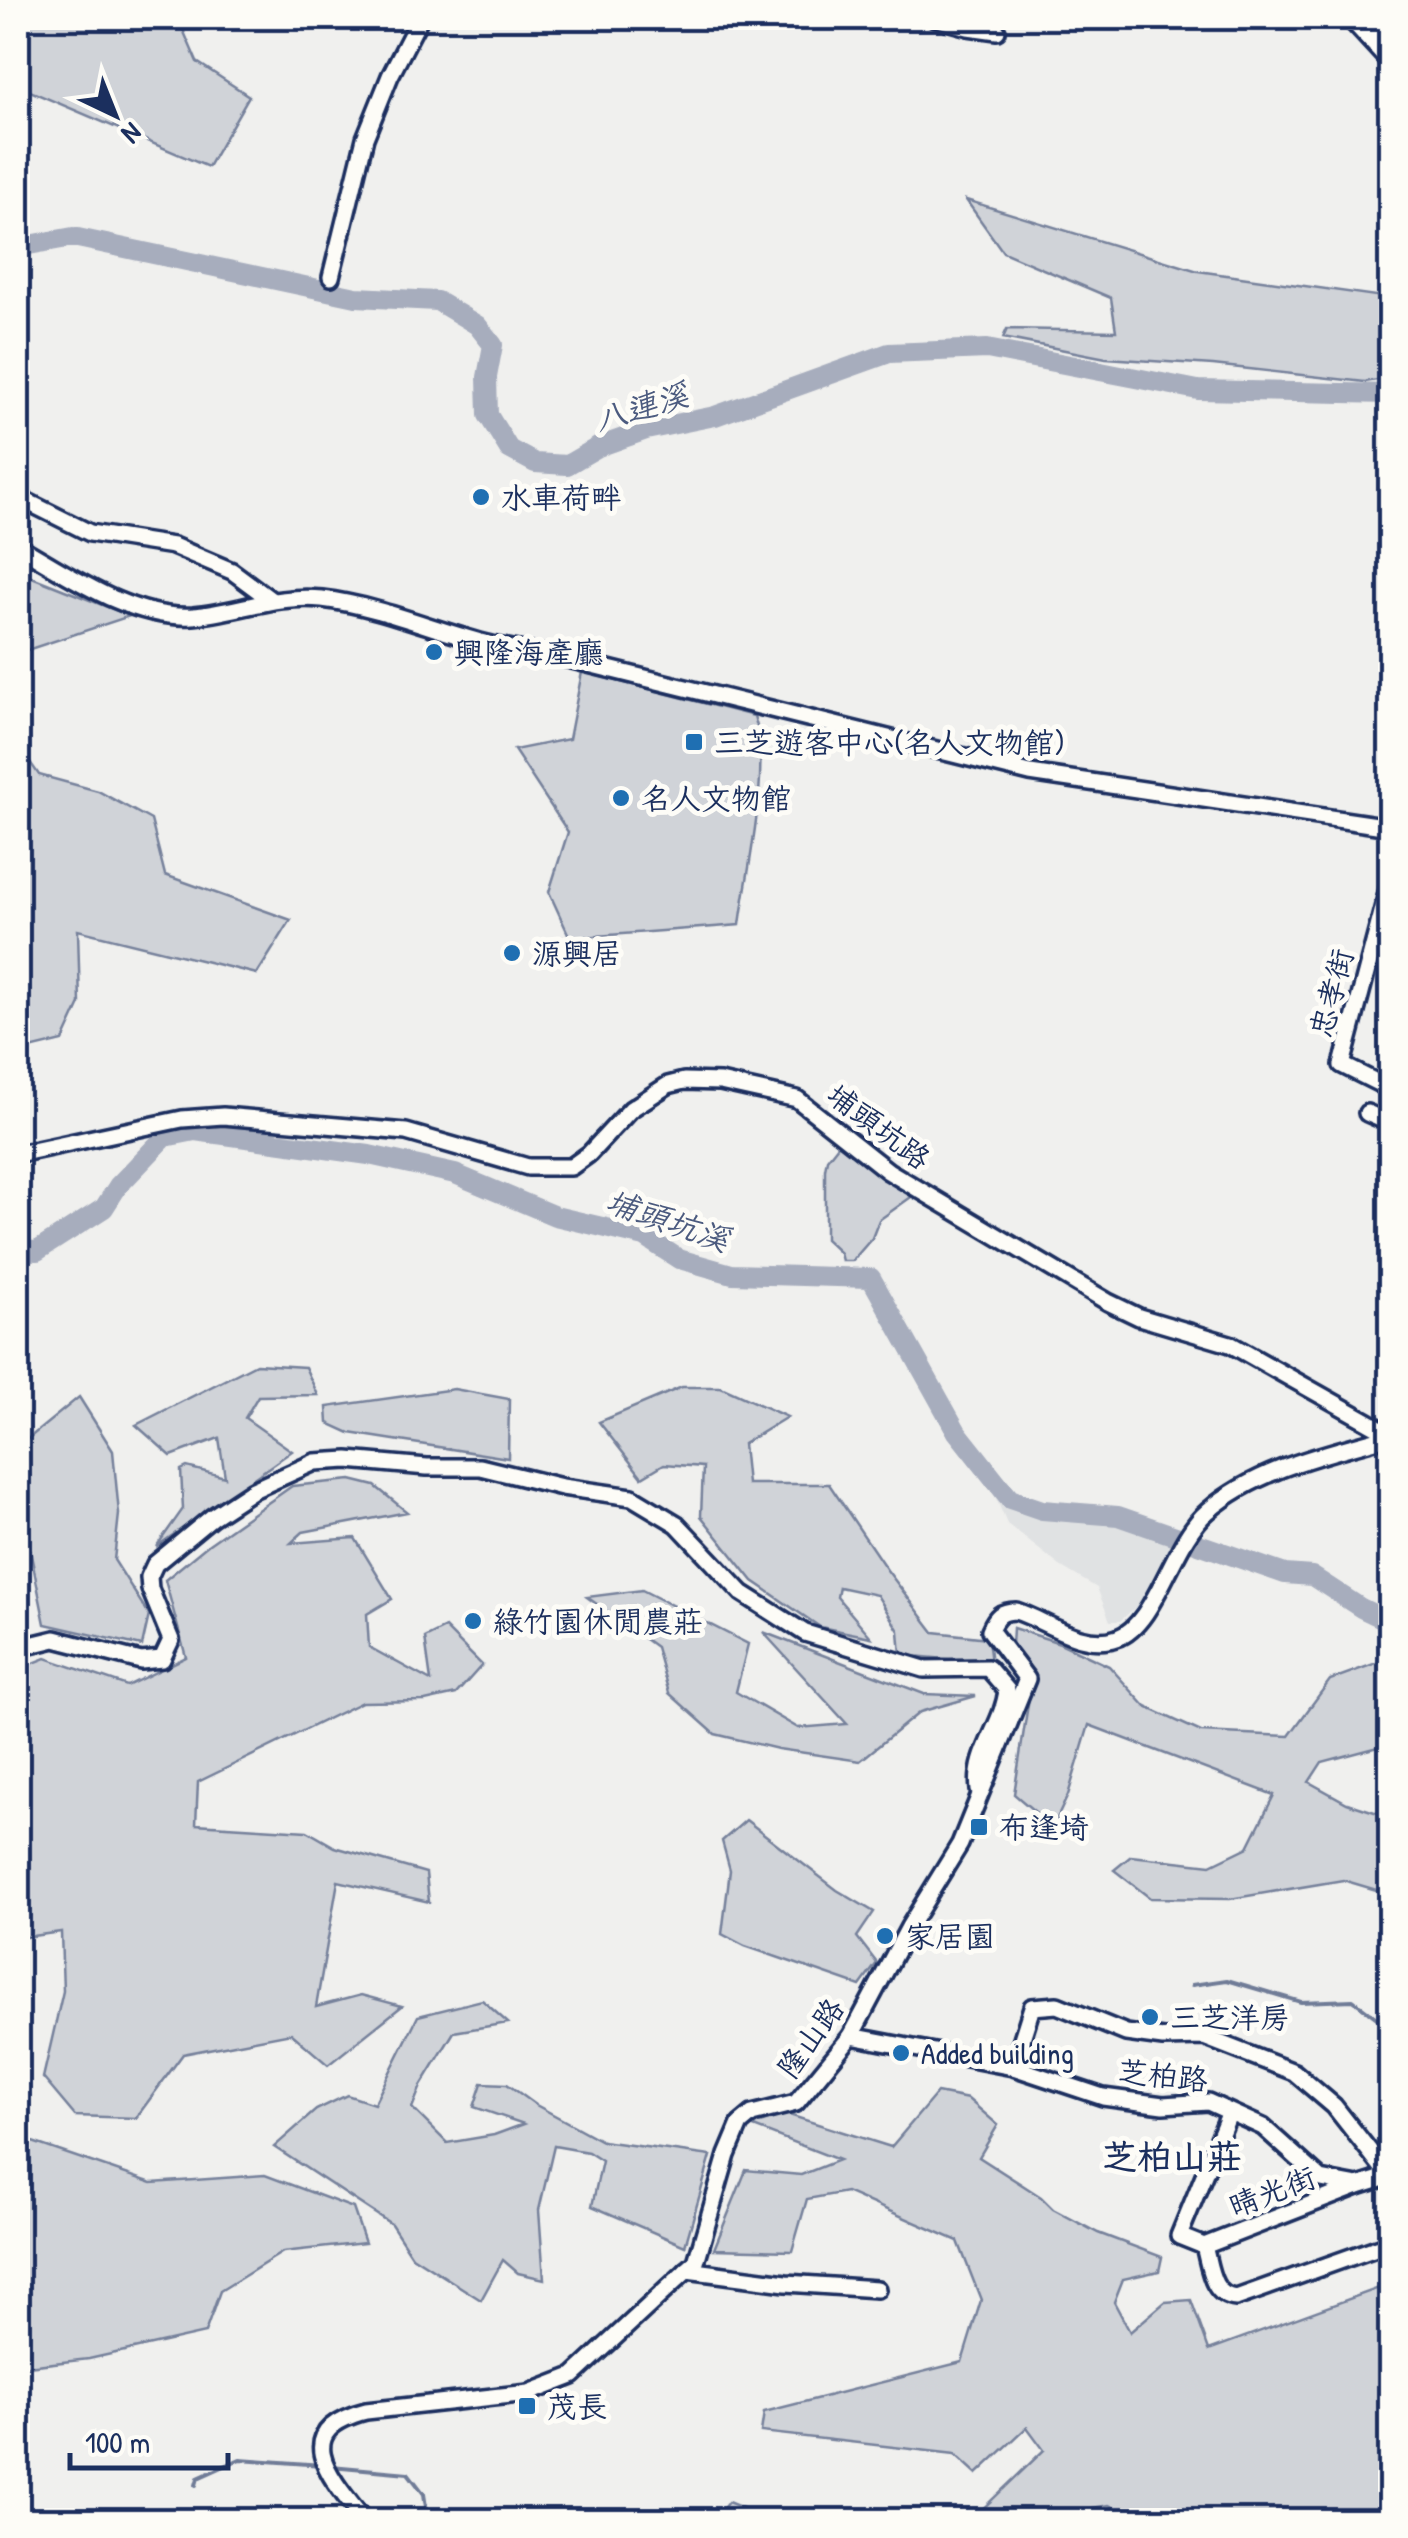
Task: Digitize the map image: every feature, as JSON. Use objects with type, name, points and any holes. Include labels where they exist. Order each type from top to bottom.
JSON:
[{"type":"main road","points":[[1353,18],[1390,58]]},
{"type":"street","points":[[330,277],[338,259],[361,151],[390,76],[420,18]]},
{"type":"street","points":[[935,18],[997,31]]},
{"type":"street","points":[[18,497],[90,532],[172,546],[218,564],[271,600]]},
{"type":"street","points":[[18,546],[84,584],[158,613],[193,616],[271,600],[322,600],[1030,773],[1390,828]]},
{"type":"street","name":"忠孝街","points":[[1390,882],[1342,1065],[1390,1089]]},
{"type":"street","name":"埔頭坑路","points":[[18,1154],[182,1119],[223,1116],[406,1132],[528,1167],[571,1167],[632,1109],[668,1085],[684,1081],[761,1090],[798,1099],[888,1171],[1108,1302],[1139,1317],[1230,1344],[1390,1435]]},
{"type":"street","points":[[1366,1113],[1390,1123]]},
{"type":"street","name":"隆山路","points":[[364,2520],[324,2465],[319,2446],[329,2428],[346,2416],[529,2393],[574,2376],[696,2262],[740,2124],[752,2114],[796,2104],[851,2036],[909,1927],[960,1844],[1027,1679],[990,1630],[995,1618],[1016,1611],[1089,1640],[1114,1639],[1129,1633],[1139,1622],[1176,1552],[1209,1509],[1258,1478],[1390,1435]]},
{"type":"street","points":[[18,1648],[55,1639],[141,1661],[162,1659],[171,1640],[150,1589],[149,1577],[155,1564],[212,1518],[285,1474],[315,1462],[348,1460],[480,1468],[562,1487],[632,1497],[677,1524],[742,1593],[805,1633],[924,1670],[988,1668],[1007,1690],[1002,1712],[976,1770],[979,1794]]},
{"type":"street","points":[[1013,2067],[1032,2007],[1057,2005],[1126,2033],[1163,2038],[1204,2037],[1294,2072],[1334,2106],[1390,2176],[1358,2186]]},
{"type":"street","name":"芝柏路","points":[[851,2036],[1013,2067],[1103,2097],[1163,2105],[1208,2102],[1262,2127],[1321,2179],[1358,2186]]},
{"type":"street","points":[[1230,2114],[1178,2236],[1204,2246],[1217,2291],[1236,2298],[1390,2243]]},
{"type":"street","name":"晴光街","points":[[1204,2246],[1358,2186]]},
{"type":"street","points":[[688,2270],[878,2290]]},
{"type":"shaded area","points":[[18,18],[178,18],[197,62],[249,96],[208,167],[18,86]]},
{"type":"shaded area","points":[[966,200],[1198,271],[1390,298],[1390,378],[1365,382],[1106,358],[1003,338],[1007,329],[1116,331],[1111,298],[1003,252]]},
{"type":"shaded area","points":[[18,569],[32,577],[130,616],[18,653]]},
{"type":"shaded area","points":[[582,672],[754,716],[759,737],[759,789],[740,925],[570,938],[549,892],[568,832],[514,750],[569,739]]},
{"type":"shaded area","points":[[18,745],[39,775],[98,791],[151,820],[165,875],[291,920],[257,974],[78,930],[80,1004],[63,1041],[18,1052]]},
{"type":"shaded area","points":[[842,1140],[914,1195],[879,1220],[872,1238],[852,1261],[842,1261],[840,1253],[825,1239],[825,1169],[827,1159]]},
{"type":"shaded area","points":[[256,1364],[305,1367],[318,1395],[258,1396],[245,1418],[292,1451],[156,1547],[183,1509],[181,1470],[187,1467],[225,1477],[219,1438],[171,1456],[136,1425]]},
{"type":"shaded area","points":[[682,1387],[721,1387],[787,1417],[743,1444],[747,1484],[829,1484],[934,1632],[988,1638],[991,1663],[901,1655],[899,1631],[877,1595],[839,1587],[837,1597],[871,1637],[820,1627],[753,1581],[701,1516],[703,1467],[664,1464],[642,1477],[599,1422]]},
{"type":"shaded area","points":[[454,1389],[509,1399],[508,1458],[350,1433],[328,1423],[327,1407]]},
{"type":"shaded area","points":[[79,1397],[113,1451],[119,1514],[114,1560],[149,1615],[142,1646],[45,1624],[24,1520],[18,1518],[18,1436],[24,1442]]},
{"type":"shaded area","points":[[351,1480],[375,1486],[407,1512],[303,1532],[291,1543],[355,1538],[392,1599],[367,1614],[369,1647],[431,1681],[425,1638],[445,1628],[482,1665],[456,1694],[425,1701],[362,1702],[198,1782],[196,1824],[307,1831],[335,1847],[426,1873],[429,1902],[338,1881],[316,2007],[361,1995],[402,2006],[328,2065],[291,2033],[183,2054],[136,2118],[75,2116],[43,2078],[63,1991],[61,1932],[18,1938],[18,1669],[46,1658],[127,1686],[186,1657],[165,1580],[292,1486]]},
{"type":"shaded area","points":[[999,1493],[1034,1511],[1100,1517],[1138,1526],[1176,1543],[1163,1571],[1140,1603],[1120,1621],[1110,1621],[1097,1588],[1060,1566],[1007,1524],[995,1496]]},
{"type":"shaded area","points":[[642,1590],[748,1644],[736,1692],[798,1728],[847,1724],[763,1632],[924,1694],[976,1696],[920,1712],[860,1761],[778,1749],[715,1734],[669,1693],[656,1647],[587,1597]]},
{"type":"shaded area","points":[[1013,1628],[1060,1643],[1109,1666],[1146,1707],[1201,1732],[1289,1736],[1330,1680],[1390,1658],[1390,1744],[1322,1762],[1309,1782],[1347,1803],[1390,1817],[1390,1894],[1343,1880],[1230,1899],[1150,1898],[1114,1870],[1131,1856],[1211,1865],[1248,1847],[1274,1795],[1089,1725],[1068,1795],[1053,1827],[1014,1794],[1033,1672],[1012,1645]]},
{"type":"shaded area","points":[[746,1820],[837,1890],[874,1912],[857,1937],[877,1963],[860,1986],[745,1946],[722,1934],[730,1870],[722,1841]]},
{"type":"shaded area","points":[[482,2000],[508,2023],[454,2032],[412,2108],[447,2143],[494,2135],[524,2124],[474,2107],[482,2083],[507,2084],[536,2105],[602,2141],[711,2156],[685,2246],[592,2206],[602,2161],[588,2152],[554,2146],[539,2210],[544,2279],[518,2273],[503,2260],[481,2300],[412,2256],[391,2224],[274,2147],[316,2110],[347,2095],[374,2104],[418,2016]]},
{"type":"shaded area","points":[[937,2093],[968,2099],[998,2125],[979,2157],[1053,2209],[1098,2233],[1162,2257],[1159,2271],[1123,2279],[1114,2302],[1130,2332],[1165,2302],[1191,2300],[1209,2350],[1390,2284],[1390,2520],[1141,2520],[1109,2505],[1024,2520],[971,2520],[1044,2450],[1027,2427],[977,2474],[955,2454],[761,2432],[764,2412],[962,2362],[981,2300],[958,2241],[846,2192],[807,2199],[792,2251],[714,2249],[746,2170],[801,2175],[839,2160],[751,2126],[786,2114],[891,2147]]},
{"type":"shaded area","points":[[18,2137],[152,2183],[265,2175],[353,2208],[365,2243],[283,2252],[220,2291],[205,2333],[89,2359],[18,2367]]},
{"type":"shaded area","points":[[728,2502],[772,2520],[714,2520]]},
{"type":"waterway","name":"八連溪","points":[[18,247],[73,237],[356,297],[437,301],[477,325],[493,345],[487,377],[488,415],[509,449],[535,463],[567,465],[598,447],[646,430],[715,416],[889,353],[987,349],[1198,390],[1390,394]]},
{"type":"waterway","name":"埔頭坑溪","points":[[18,1250],[37,1251],[104,1208],[118,1186],[165,1137],[195,1131],[369,1155],[455,1174],[555,1216],[645,1237],[679,1259],[732,1274],[871,1278],[957,1432],[1010,1499],[1042,1510],[1118,1516],[1285,1574],[1312,1576],[1390,1622]]},
{"type":"waterway","points":[[1192,1985],[1227,1980],[1301,2002],[1353,2000],[1390,2028]]},
{"type":"waterway","points":[[196,2485],[198,2478],[240,2459],[322,2465]]},
{"type":"waterway","points":[[331,2466],[408,2473],[424,2494],[428,2520]]},
{"type":"waterway","points":[[183,2520],[187,2512]]},
{"type":"place","name":"水車荷畔","points":[[481,497]]},
{"type":"place","name":"興隆海產廳","points":[[434,652]]},
{"type":"place","name":"三芝遊客中心(名人文物館)","points":[[694,742]]},
{"type":"place","name":"名人文物館","points":[[621,798]]},
{"type":"place","name":"源興居","points":[[512,953]]},
{"type":"place","name":"綠竹園休閒農莊","points":[[473,1621]]},
{"type":"place","name":"布逢埼","points":[[979,1827]]},
{"type":"place","name":"家居園","points":[[885,1936]]},
{"type":"place","name":"三芝洋房","points":[[1150,2017]]},
{"type":"place","name":"Added building","points":[[901,2053]]},
{"type":"place","name":"茂長","points":[[527,2406]]},
{"type":"district","name":"芝柏山莊","points":[[1172,2156]]}]
